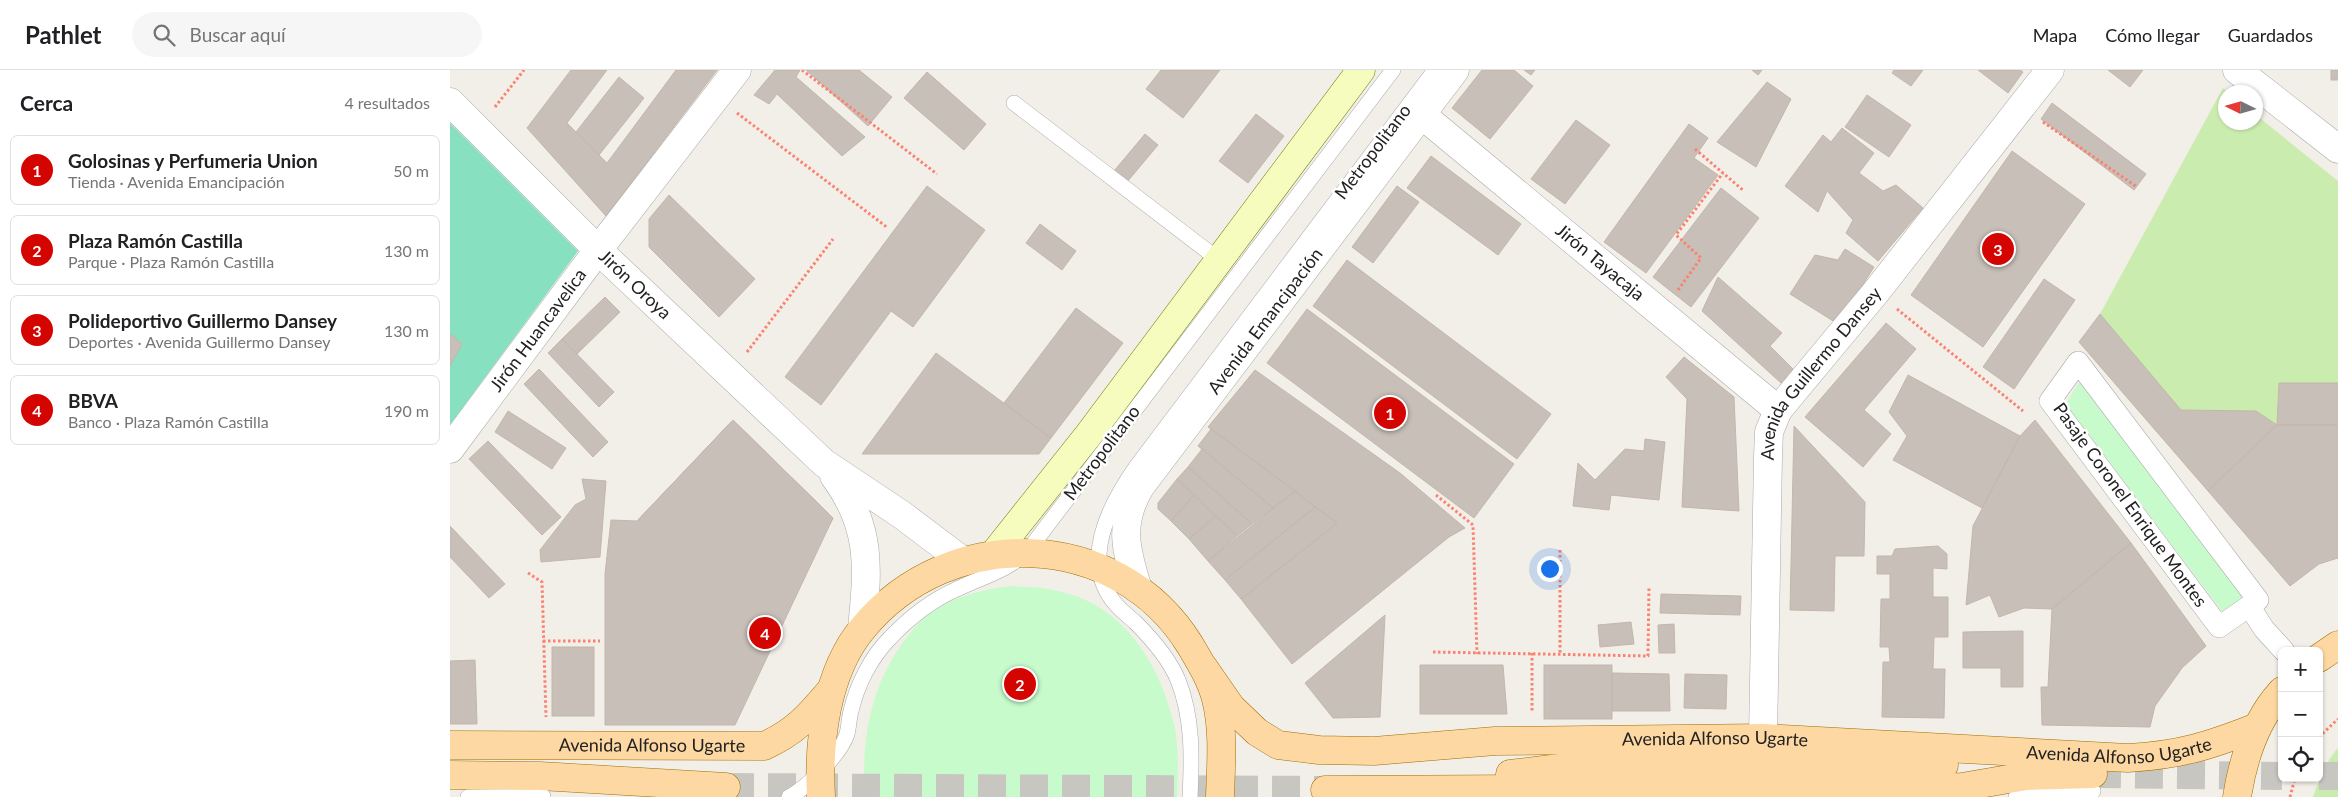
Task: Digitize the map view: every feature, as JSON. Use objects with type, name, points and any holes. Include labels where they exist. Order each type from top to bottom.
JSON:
[{"type":"main road","points":[[992,555],[1090,433],[1361,70]]},
{"type":"main road","points":[[821,784],[823,731],[832,688],[847,655],[862,629],[891,600],[917,581],[963,561],[992,555],[1027,552],[1059,556],[1100,568],[1152,599],[1181,631],[1204,668],[1217,707],[1220,731],[1220,797]]},
{"type":"main road","points":[[2323,655],[2338,645]]},
{"type":"main road","name":"Avenida Alfonso Ugarte","points":[[1204,668],[1231,707],[1257,732],[1278,745],[1318,750],[1374,751],[1495,741],[1763,738],[2128,758],[2163,756],[2193,751],[2257,727]]},
{"type":"main road","name":"Avenida Alfonso Ugarte","points":[[450,745],[764,746],[785,736],[808,717],[832,688]]},
{"type":"main road","points":[[2237,797],[2244,761],[2257,727],[2281,692]]},
{"type":"main road","points":[[1379,789],[1576,766],[2009,765],[2128,758]]},
{"type":"main road","name":"Avenida Alfonso Ugarte","points":[[450,775],[540,776],[726,787]]},
{"type":"main road","name":"Avenida Alfonso Ugarte","points":[[1325,790],[1962,787],[2026,776],[2093,782]]},
{"type":"street","name":"Jirón Huancavelica","points":[[450,449],[598,250],[737,70]]},
{"type":"street","name":"Avenida Emancipación","points":[[1138,589],[1128,559],[1125,539],[1128,512],[1134,496],[1456,70]]},
{"type":"street","name":"Avenida Guillermo Dansey","points":[[1763,738],[1769,432],[1778,410],[1876,292],[2050,70]]},
{"type":"street","points":[[2237,70],[2338,149]]},
{"type":"street","name":"Jirón Oroya","points":[[450,102],[598,250],[824,463],[902,516],[963,561]]},
{"type":"street","name":"Jirón Tayacaja","points":[[1422,115],[1778,410]]},
{"type":"street","name":"Pasaje Coronel Enrique Montes","points":[[2078,362],[2258,600],[2249,606],[2219,627],[2050,401],[2078,362]]},
{"type":"street","name":"Jirón Oroya","points":[[824,463],[841,485],[864,534],[867,582],[862,629]]},
{"type":"street","points":[[2249,606],[2264,629],[2280,647]]},
{"type":"lane","name":"Metropolitano","points":[[789,797],[805,786],[821,784],[847,735],[857,690],[870,665],[888,639],[918,612],[956,589],[1003,570],[1027,552],[1393,70]]},
{"type":"lane","name":"Metropolitano","points":[[1190,797],[1193,748],[1187,713],[1178,680],[1163,653],[1113,602],[1104,585],[1100,568],[1100,541],[1111,507],[1123,485],[1435,70]]},
{"type":"lane","points":[[1014,103],[1219,260]]},
{"type":"lane","points":[[2016,797],[2093,782]]},
{"type":"lane","points":[[468,797],[543,796]]},
{"type":"path","points":[[478,130],[524,70]]},
{"type":"path","points":[[802,70],[937,174]]},
{"type":"path","points":[[716,97],[888,228]]},
{"type":"path","points":[[2022,107],[2137,187]]},
{"type":"path","points":[[1694,149],[1744,191]]},
{"type":"path","points":[[1661,313],[1701,258],[1676,235],[1723,173]]},
{"type":"path","points":[[731,375],[833,239]]},
{"type":"path","points":[[1876,292],[2023,411]]},
{"type":"path","points":[[1436,495],[1473,525],[1477,654]]},
{"type":"path","points":[[1560,550],[1560,655]]},
{"type":"path","points":[[528,573],[542,582],[548,746]]},
{"type":"path","points":[[1433,652],[1648,656],[1649,586]]},
{"type":"path","points":[[544,641],[600,641]]},
{"type":"path","points":[[1532,653],[1533,741]]},
{"type":"path","points":[[2323,733],[2338,718]]},
{"type":"path","points":[[2290,797],[2294,782]]},
{"type":"green space","points":[[2218,97],[2218,130],[2263,130],[2263,121],[2338,181],[2338,383],[2279,383],[2277,425],[2256,411],[2181,410],[2100,314]]},
{"type":"green space","points":[[450,123],[578,251],[450,425]]},
{"type":"green space","points":[[2079,382],[2245,598],[2224,614],[2066,404]]},
{"type":"green space","points":[[1013,586],[1036,587],[1082,598],[1103,610],[1121,624],[1136,642],[1160,682],[1169,705],[1175,728],[1178,754],[1177,797],[865,797],[865,755],[870,715],[883,677],[904,641],[926,616],[949,602],[980,591]]},
{"type":"green space","points":[[2338,748],[2338,797],[2313,797],[2318,782],[2323,782],[2323,771],[2329,759]]},
{"type":"building","points":[[571,70],[607,70],[567,123],[607,163],[676,70],[717,70],[606,216],[527,128]]},
{"type":"building","points":[[775,70],[800,70],[796,77],[865,137],[842,156],[777,94],[769,104],[754,95]]},
{"type":"building","points":[[806,70],[859,70],[892,97],[868,126]]},
{"type":"building","points":[[1161,70],[1220,70],[1183,118],[1146,89]]},
{"type":"building","points":[[1482,70],[1514,70],[1533,86],[1490,139],[1452,108]]},
{"type":"building","points":[[1524,70],[1535,70],[1531,75]]},
{"type":"building","points":[[1752,70],[1762,70],[1758,75]]},
{"type":"building","points":[[1894,70],[1923,70],[1911,86],[1892,73]]},
{"type":"building","points":[[1978,70],[2020,70],[2023,72],[2008,93]]},
{"type":"building","points":[[2108,70],[2143,70],[2130,87]]},
{"type":"building","points":[[2331,70],[2338,70],[2338,80],[2331,80]]},
{"type":"building","points":[[927,72],[986,124],[964,150],[904,98]]},
{"type":"building","points":[[619,77],[644,98],[599,155],[576,132]]},
{"type":"building","points":[[1767,82],[1791,99],[1756,167],[1717,142]]},
{"type":"building","points":[[1867,95],[1911,125],[1889,157],[1845,127]]},
{"type":"building","points":[[2052,103],[2146,174],[2134,190],[2041,119]]},
{"type":"building","points":[[1256,114],[1284,136],[1248,183],[1219,161]]},
{"type":"building","points":[[1576,120],[1610,145],[1565,204],[1531,179]]},
{"type":"building","points":[[1689,124],[1708,138],[1694,158],[1718,175],[1646,273],[1604,242]]},
{"type":"building","points":[[1842,128],[1874,153],[1859,173],[1883,191],[1896,185],[1923,208],[1878,261],[1846,233],[1853,220],[1827,191],[1818,212],[1785,186],[1823,135],[1831,142]]},
{"type":"building","points":[[1145,134],[1158,145],[1127,182],[1114,171]]},
{"type":"building","points":[[2012,151],[2085,204],[1983,347],[1911,295]]},
{"type":"building","points":[[1431,156],[1521,224],[1498,255],[1407,188]]},
{"type":"building","points":[[927,186],[985,230],[913,327],[891,311],[821,405],[785,377]]},
{"type":"building","points":[[1397,186],[1419,202],[1373,263],[1352,247]]},
{"type":"building","points":[[1721,188],[1759,218],[1691,307],[1653,277]]},
{"type":"building","points":[[669,195],[755,279],[719,317],[649,247],[649,219]]},
{"type":"building","points":[[1040,224],[1076,251],[1062,270],[1026,243]]},
{"type":"building","points":[[1845,249],[1874,267],[1838,324],[1790,294],[1815,255],[1838,260]]},
{"type":"building","points":[[1347,260],[1551,414],[1517,459],[1313,306]]},
{"type":"building","points":[[1718,277],[1782,333],[1770,346],[1796,372],[1781,383],[1702,311]]},
{"type":"building","points":[[2044,279],[2075,300],[2014,389],[1983,367]]},
{"type":"building","points":[[605,297],[620,312],[577,354],[562,339]]},
{"type":"building","points":[[1076,308],[1123,343],[1051,438],[1004,403]]},
{"type":"building","points":[[1307,309],[1514,464],[1474,518],[1267,363]]},
{"type":"building","points":[[2100,314],[2181,410],[2256,411],[2277,425],[2208,491],[2079,342]]},
{"type":"building","points":[[1886,323],[1916,349],[1864,410],[1891,434],[1863,467],[1805,417]]},
{"type":"building","points":[[450,334],[462,344],[450,366]]},
{"type":"building","points":[[562,339],[614,392],[599,407],[548,353]]},
{"type":"building","points":[[936,353],[1051,438],[1039,454],[862,454]]},
{"type":"building","points":[[1684,357],[1734,397],[1739,511],[1682,507],[1687,399],[1666,377]]},
{"type":"building","points":[[539,369],[608,442],[593,457],[524,384]]},
{"type":"building","points":[[1255,370],[1400,473],[1465,528],[1449,537],[1292,664],[1241,599],[1337,523],[1208,427]]},
{"type":"building","points":[[1908,375],[2020,436],[1982,508],[1893,460],[1907,436],[1889,412]]},
{"type":"building","points":[[2279,383],[2338,383],[2338,425],[2277,425]]},
{"type":"building","points":[[508,411],[566,448],[552,469],[495,432]]},
{"type":"building","points":[[733,420],[833,518],[764,644],[749,636],[770,599],[771,539],[669,537],[669,548],[658,559],[643,552],[637,521]]},
{"type":"building","points":[[733,420],[833,518],[735,725],[605,725],[605,574],[611,520],[637,521]]},
{"type":"building","points":[[2035,420],[2131,543],[2052,609],[2024,608],[1999,617],[1990,595],[1966,605],[1973,526],[2020,436]]},
{"type":"building","points":[[2277,425],[2338,425],[2338,558],[2319,564],[2290,586],[2208,491]]},
{"type":"building","points":[[1794,426],[1865,502],[1864,556],[1835,556],[1834,611],[1790,610]]},
{"type":"building","points":[[1211,429],[1295,491],[1273,508],[1198,446]]},
{"type":"building","points":[[1645,439],[1665,442],[1659,500],[1611,495],[1609,510],[1573,506],[1578,463],[1595,480],[1625,449],[1644,451]]},
{"type":"building","points":[[488,441],[561,517],[542,535],[469,459]]},
{"type":"building","points":[[1202,449],[1273,508],[1252,524],[1188,467]]},
{"type":"building","points":[[1188,467],[1252,524],[1237,536],[1177,479]]},
{"type":"building","points":[[582,479],[606,481],[600,557],[541,562],[540,550],[575,505],[586,499]]},
{"type":"building","points":[[1177,479],[1194,495],[1171,521],[1158,509],[1158,503]]},
{"type":"building","points":[[1295,491],[1315,507],[1225,580],[1208,561]]},
{"type":"building","points":[[1194,495],[1216,516],[1189,539],[1171,521]]},
{"type":"building","points":[[1315,507],[1337,523],[1241,599],[1225,580]]},
{"type":"building","points":[[1216,516],[1237,536],[1208,561],[1189,539]]},
{"type":"building","points":[[450,526],[505,584],[489,598],[450,557]]},
{"type":"building","points":[[2131,543],[2206,646],[2182,668],[2155,706],[2150,727],[2042,725],[2041,687],[2048,687],[2052,609]]},
{"type":"building","points":[[1938,546],[1947,554],[1947,569],[1933,568],[1933,597],[1948,597],[1948,637],[1934,637],[1933,669],[1945,669],[1944,718],[1882,717],[1883,662],[1890,662],[1889,647],[1880,647],[1881,599],[1890,599],[1890,574],[1877,574],[1877,556],[1892,556],[1895,549]]},
{"type":"building","points":[[1661,594],[1741,596],[1740,615],[1660,613]]},
{"type":"building","points":[[1385,615],[1380,717],[1333,718],[1305,683]]},
{"type":"building","points":[[1631,622],[1634,644],[1600,647],[1598,625]]},
{"type":"building","points":[[1674,624],[1675,653],[1659,653],[1658,625]]},
{"type":"building","points":[[2023,631],[2023,687],[2001,687],[2001,668],[1963,668],[1963,632]]},
{"type":"building","points":[[552,647],[594,647],[594,716],[552,716]]},
{"type":"building","points":[[475,660],[477,724],[450,724],[450,661]]},
{"type":"building","points":[[1420,665],[1503,665],[1507,714],[1420,714]]},
{"type":"building","points":[[1544,665],[1612,665],[1612,719],[1544,719]]},
{"type":"building","points":[[1612,673],[1669,674],[1670,711],[1612,711]]},
{"type":"building","points":[[1685,674],[1727,675],[1726,709],[1684,708]]},
{"type":"tunnel","points":[[2093,774],[2278,776]]},
{"type":"tunnel","points":[[2323,776],[2338,776]]},
{"type":"tunnel","points":[[726,787],[1325,790]]},
{"type":"place","name":"Polideportivo Guillermo Dansey","points":[[1998,249]]},
{"type":"place","name":"Golosinas y Perfumeria Union","points":[[1390,413]]},
{"type":"place","name":"BBVA","points":[[765,633]]},
{"type":"place","name":"Plaza Ramón Castilla","points":[[1020,684]]}]
